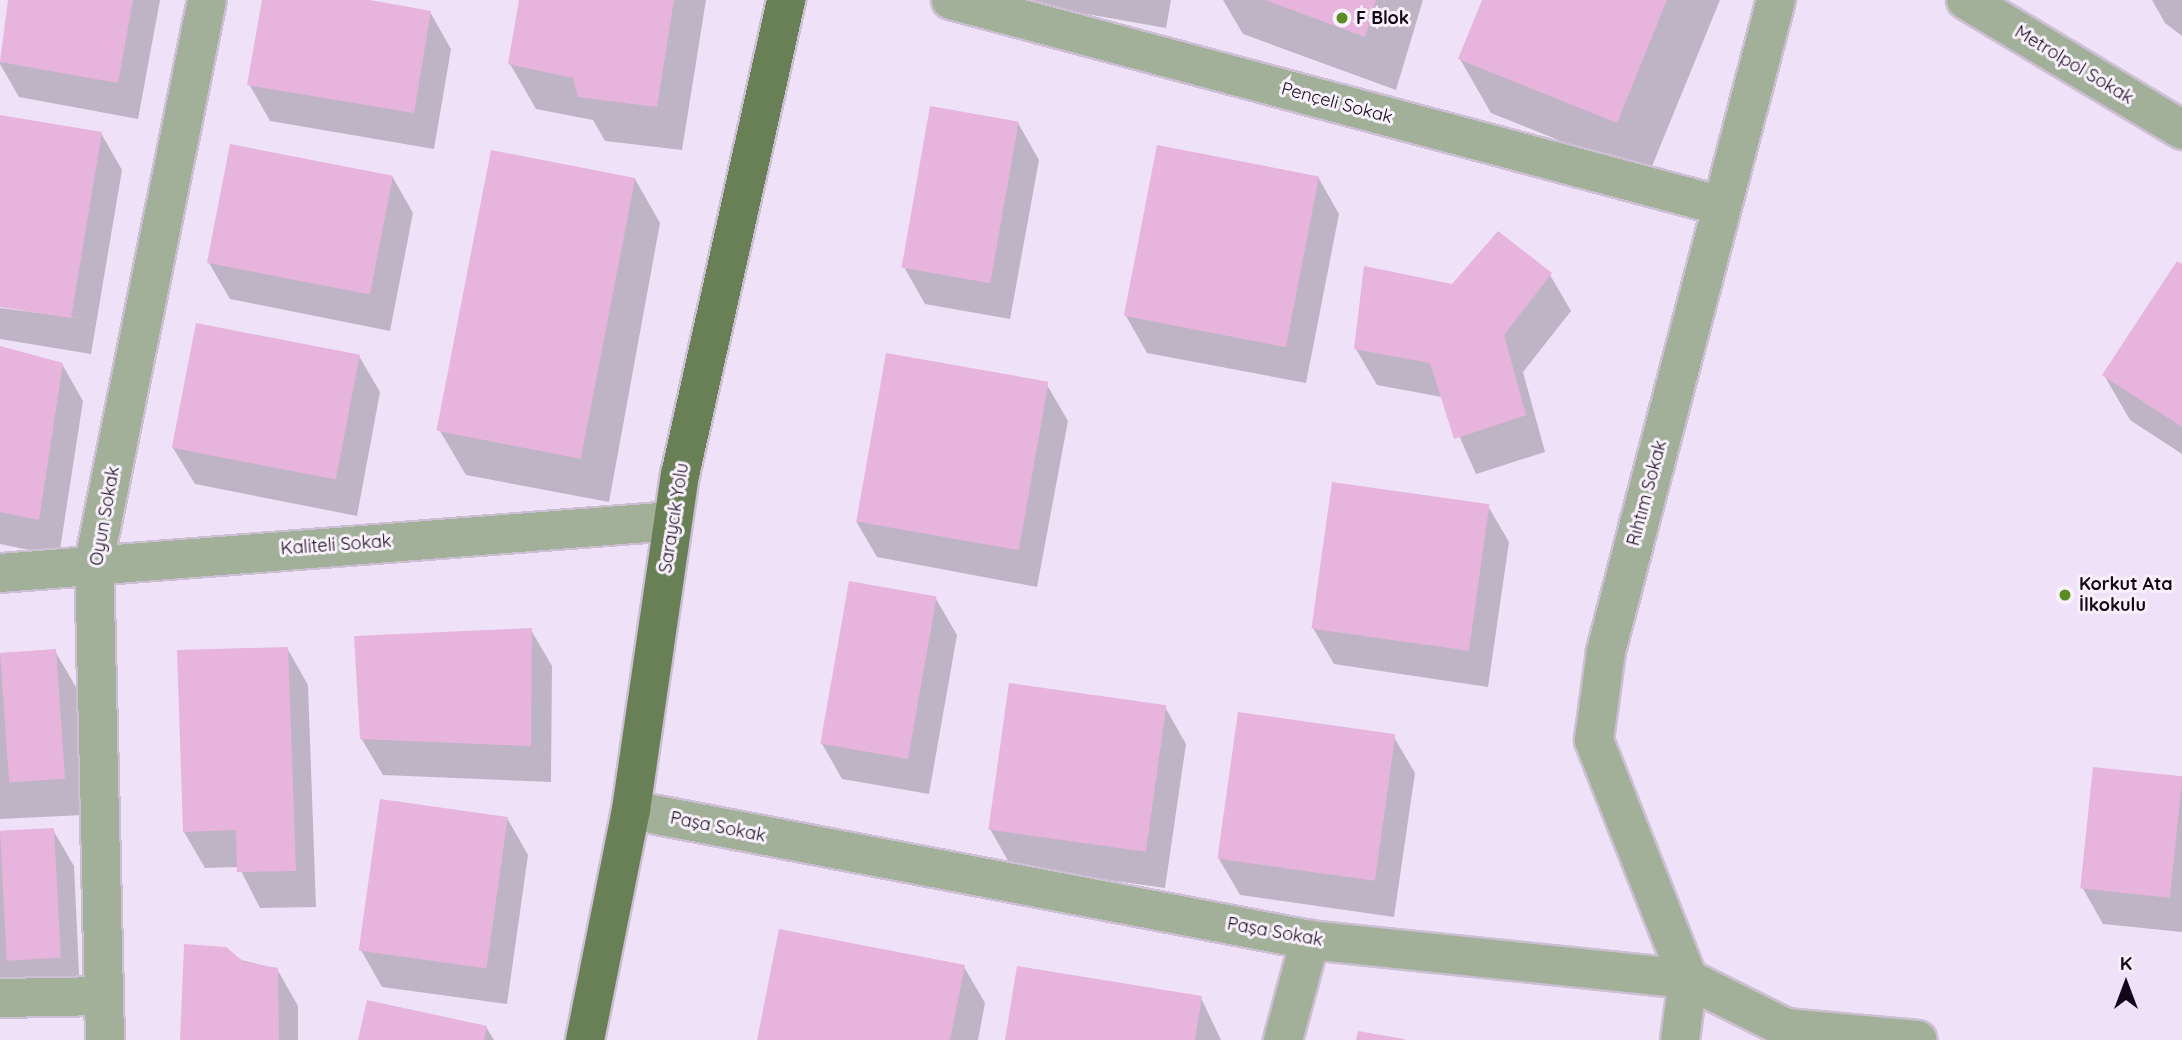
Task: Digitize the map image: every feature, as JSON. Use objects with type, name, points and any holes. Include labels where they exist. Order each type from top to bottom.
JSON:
[{"type":"main road","name":"Saraycık Yolu","points":[[585,1040],[631,810],[672,521],[786,0]]},
{"type":"street","name":"Oyun Sokak","points":[[105,1040],[94,562],[206,0]]},
{"type":"street","name":"Pençeli Sokak","points":[[951,0],[1722,206]]},
{"type":"street","name":"Rıhtım Sokak","points":[[1688,979],[1594,740],[1606,651],[1776,0]]},
{"type":"street","name":"Metrolpol Sokak","points":[[1966,0],[2182,130]]},
{"type":"street","name":"Kaliteli Sokak","points":[[0,573],[94,562],[672,521]]},
{"type":"street","name":"Paşa Sokak","points":[[631,810],[1310,940],[1688,979],[1786,1034],[1917,1040]]},
{"type":"street","points":[[1283,1040],[1310,940]]},
{"type":"street","points":[[1680,1040],[1688,979]]},
{"type":"street","points":[[0,998],[104,996]]},
{"type":"building","points":[[8,0],[133,0],[118,83],[0,62]]},
{"type":"building","points":[[262,0],[370,0],[431,11],[414,113],[247,85]]},
{"type":"building","points":[[519,0],[674,0],[657,107],[578,97],[573,78],[508,64]]},
{"type":"building","name":"F Blok","points":[[1265,0],[1376,0],[1365,37]]},
{"type":"building","points":[[1482,0],[1667,0],[1617,123],[1458,59]]},
{"type":"building","points":[[930,106],[1019,122],[990,283],[902,268]]},
{"type":"building","points":[[0,115],[102,132],[71,318],[0,307]]},
{"type":"building","points":[[230,144],[393,176],[370,294],[207,263]]},
{"type":"building","points":[[1157,145],[1319,176],[1286,347],[1124,316]]},
{"type":"building","points":[[491,150],[635,178],[581,459],[436,431]]},
{"type":"building","points":[[1498,231],[1552,273],[1504,335],[1526,415],[1454,439],[1430,363],[1354,349],[1364,266],[1452,284]]},
{"type":"building","points":[[2177,261],[2182,264],[2182,427],[2102,375]]},
{"type":"building","points":[[196,323],[360,355],[336,480],[172,448]]},
{"type":"building","points":[[0,346],[63,363],[39,520],[0,512]]},
{"type":"building","points":[[886,353],[1048,382],[1019,550],[856,521]]},
{"type":"building","points":[[1332,482],[1489,504],[1469,651],[1311,629]]},
{"type":"building","points":[[849,581],[937,596],[908,759],[820,743]]},
{"type":"building","points":[[532,628],[531,746],[360,739],[354,636]]},
{"type":"building","points":[[288,647],[296,871],[237,872],[236,830],[183,832],[177,650]]},
{"type":"building","points":[[56,649],[65,779],[9,783],[0,653]]},
{"type":"building","points":[[1009,683],[1166,705],[1146,852],[988,830]]},
{"type":"building","points":[[1238,712],[1395,734],[1375,881],[1217,859]]},
{"type":"building","points":[[2093,767],[2182,776],[2170,898],[2080,888]]},
{"type":"building","points":[[380,799],[508,817],[486,968],[359,951]]},
{"type":"building","points":[[54,828],[61,958],[7,961],[0,831]]},
{"type":"building","points":[[779,929],[965,965],[950,1040],[757,1040]]},
{"type":"building","points":[[184,944],[226,947],[244,962],[278,968],[279,1040],[180,1040]]},
{"type":"building","points":[[1017,966],[1202,996],[1195,1040],[1005,1040]]},
{"type":"building","points":[[367,1000],[487,1026],[484,1040],[358,1040]]},
{"type":"building","points":[[1358,1031],[1404,1039],[1404,1040],[1356,1040]]},
{"type":"place","name":"F Blok","points":[[1342,18]]},
{"type":"place","name":"Korkut Ata İlkokulu","points":[[2065,595]]}]
